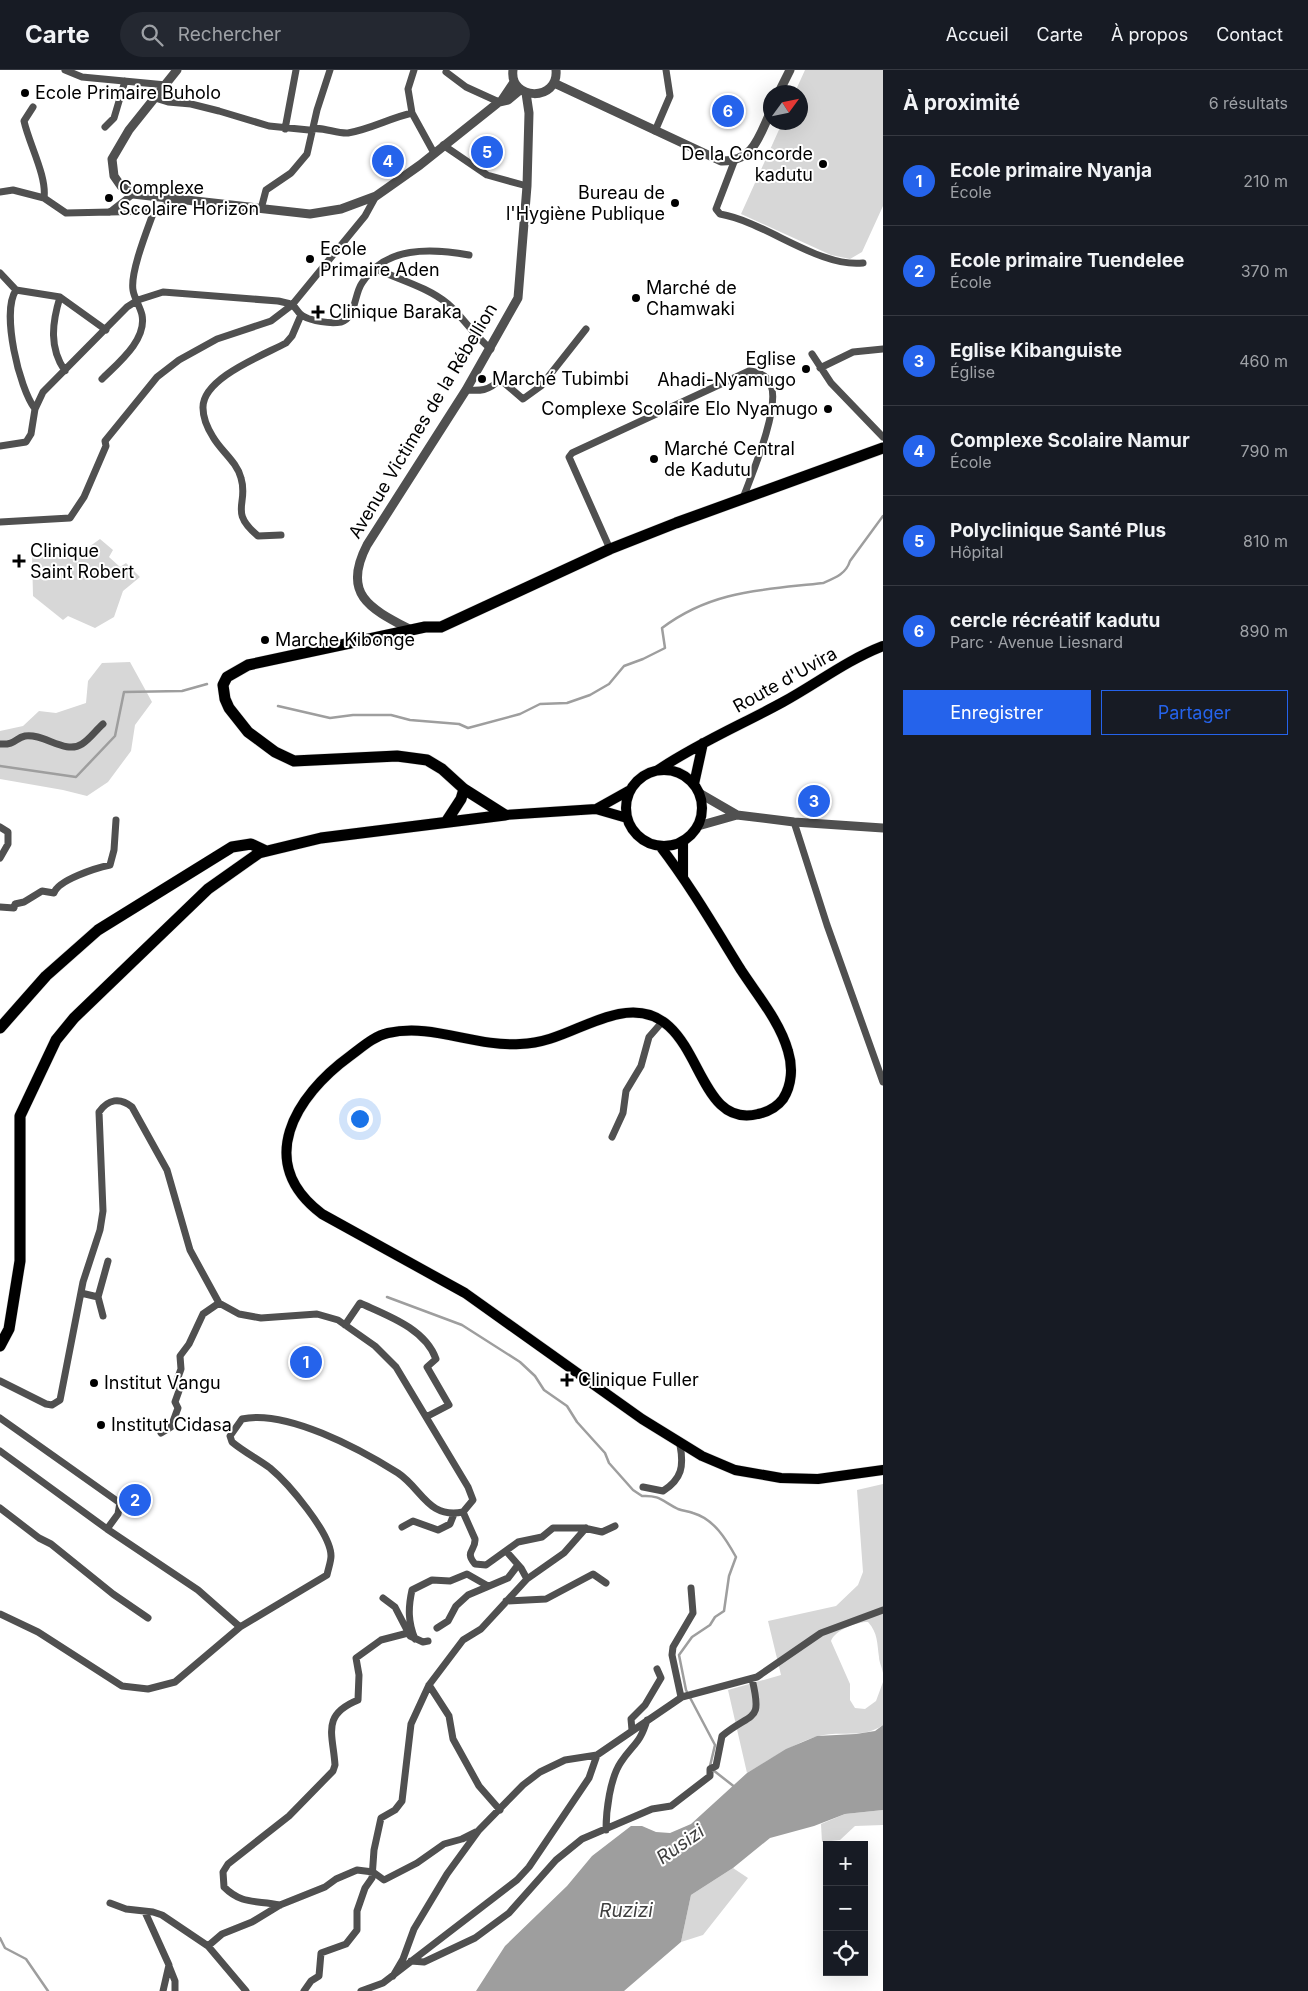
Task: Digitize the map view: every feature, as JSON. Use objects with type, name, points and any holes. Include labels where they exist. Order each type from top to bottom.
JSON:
[{"type":"highway","points":[[505,815],[464,789],[442,769],[427,760],[415,757],[350,757],[294,761],[274,752],[248,732],[229,708],[225,699],[223,685],[227,677],[241,667],[411,630],[441,627],[610,549],[743,498],[883,448]]},
{"type":"highway","points":[[446,822],[461,799],[464,789]]},
{"type":"highway","points":[[0,1346],[9,1329],[20,1260],[20,1116],[52,1048],[87,1004],[202,895],[259,853],[321,838],[505,815]]},
{"type":"highway","points":[[0,1028],[46,976],[110,922],[232,847],[250,844],[266,851]]},
{"type":"main road","name":"Route d'Uvira","points":[[658,770],[703,743],[758,716],[846,664],[883,646]]},
{"type":"main road","points":[[694,784],[703,743]]},
{"type":"main road","points":[[596,809],[630,790],[642,776],[658,770],[678,772],[694,784],[699,793],[702,804],[698,826],[683,841],[674,845],[660,846],[644,840],[636,834],[627,818],[626,807],[630,790]]},
{"type":"main road","points":[[505,815],[596,809],[627,818]]},
{"type":"main road","points":[[683,841],[683,876]]},
{"type":"main road","points":[[660,846],[683,876],[780,1030],[791,1064],[791,1076],[785,1096],[773,1108],[749,1116],[728,1109],[712,1096],[680,1036],[663,1021],[648,1015],[620,1014],[560,1037],[538,1043],[480,1042],[424,1030],[384,1034],[341,1062],[306,1098],[288,1132],[286,1155],[291,1174],[302,1196],[322,1214],[473,1298],[680,1445],[735,1470],[782,1478],[818,1479],[883,1470]]},
{"type":"street","points":[[65,70],[82,77],[166,85]]},
{"type":"street","points":[[177,70],[129,130],[112,159],[114,176],[121,186],[133,194],[310,214],[341,209],[376,196],[500,101],[514,82]]},
{"type":"street","points":[[285,129],[296,70]]},
{"type":"street","points":[[261,209],[266,190],[291,173],[306,154],[330,70]]},
{"type":"street","points":[[414,70],[408,89],[412,113],[434,153]]},
{"type":"street","points":[[512,70],[514,82],[527,92]]},
{"type":"street","points":[[446,72],[466,87],[500,101],[508,100],[527,92],[543,93],[554,83],[556,70]]},
{"type":"street","points":[[656,131],[670,96],[666,70]]},
{"type":"street","points":[[782,85],[790,70]]},
{"type":"street","points":[[105,127],[114,118],[125,81]]},
{"type":"street","points":[[554,83],[722,161],[734,162]]},
{"type":"street","name":"Avenue Victimes de la Rébellion","points":[[411,630],[373,610],[362,595],[356,580],[358,563],[367,545],[491,349],[518,298],[527,186],[530,113],[527,92]]},
{"type":"street","points":[[155,98],[206,108],[247,121],[285,129],[312,128],[348,133],[412,113]]},
{"type":"street","points":[[32,107],[24,121],[29,142],[45,188],[44,198]]},
{"type":"street","points":[[763,127],[753,149],[734,162],[716,209],[720,214],[741,218],[833,260],[863,262]]},
{"type":"street","points":[[443,145],[487,175],[527,186]]},
{"type":"street","points":[[0,192],[13,190],[44,198],[66,212],[154,211],[176,200]]},
{"type":"street","points":[[110,212],[133,194]]},
{"type":"street","points":[[0,522],[70,518],[84,497],[106,446],[105,441],[157,377],[194,351],[217,339],[270,321],[292,305],[364,216],[376,196]]},
{"type":"street","points":[[102,379],[130,350],[142,329],[142,317],[138,300],[133,290],[137,259],[154,211]]},
{"type":"street","points":[[0,446],[26,442],[31,434],[34,409],[43,392],[128,307],[138,300],[163,292],[278,301],[292,305],[301,316],[334,322],[347,319],[361,284],[374,268],[398,253],[448,251],[469,255]]},
{"type":"street","points":[[374,268],[424,290],[447,304],[474,335],[491,349]]},
{"type":"street","points":[[0,273],[16,290],[60,297],[106,330]]},
{"type":"street","points":[[16,290],[11,303],[15,363],[28,400],[34,409]]},
{"type":"street","points":[[60,297],[55,314],[53,344],[59,362],[65,371]]},
{"type":"street","points":[[280,535],[258,536],[244,521],[241,512],[242,478],[235,464],[214,438],[202,408],[206,395],[215,384],[232,371],[286,342],[292,336],[301,316]]},
{"type":"street","points":[[466,390],[485,390],[502,380],[522,399],[541,386],[586,329]]},
{"type":"street","points":[[820,368],[856,350],[883,349]]},
{"type":"street","points":[[812,354],[820,368],[840,393],[883,437]]},
{"type":"street","points":[[610,549],[569,457],[749,372],[757,372],[768,378],[772,385],[773,398],[767,431],[743,498]]},
{"type":"street","points":[[0,744],[10,745],[27,736],[42,737],[64,746],[74,747],[82,744],[103,724]]},
{"type":"street","points":[[699,793],[737,815]]},
{"type":"street","points":[[698,826],[737,815],[794,822],[883,828]]},
{"type":"street","points":[[0,907],[14,908],[15,904],[24,902],[42,892],[54,893],[55,889],[62,884],[84,872],[110,865],[114,850],[116,820]]},
{"type":"street","points":[[794,822],[827,925],[883,1082]]},
{"type":"street","points":[[0,826],[8,832],[8,844],[0,858]]},
{"type":"street","points":[[612,1137],[623,1113],[626,1091],[641,1066],[649,1037],[663,1021]]},
{"type":"street","points":[[0,1381],[46,1404],[57,1404],[62,1391],[80,1293],[100,1230],[103,1211],[98,1112],[104,1104],[114,1100],[124,1100],[132,1107],[167,1170],[190,1250],[196,1265],[219,1303],[239,1314],[261,1318],[317,1314],[338,1320],[375,1346],[391,1361],[468,1487],[473,1500],[463,1512],[454,1514],[444,1513],[432,1507],[399,1474],[312,1428],[275,1418],[254,1416],[242,1419],[230,1436],[232,1442],[270,1468],[292,1488],[306,1506],[332,1555],[327,1575],[240,1627],[175,1682],[159,1687],[134,1689],[122,1686],[38,1632],[0,1614]]},
{"type":"street","points":[[103,1316],[98,1297],[108,1261]]},
{"type":"street","points":[[80,1293],[98,1297]]},
{"type":"street","points":[[161,1433],[171,1427],[178,1408],[175,1402],[180,1388],[177,1380],[182,1369],[180,1356],[189,1344],[203,1314],[219,1303]]},
{"type":"street","points":[[345,1325],[360,1303],[410,1328],[430,1348],[436,1359],[427,1367],[450,1405],[426,1417]]},
{"type":"street","points":[[0,1418],[120,1503],[118,1514],[107,1529]]},
{"type":"street","points":[[643,1487],[663,1491],[676,1481],[683,1467],[680,1445]]},
{"type":"street","points":[[0,1451],[107,1529],[203,1593],[240,1627]]},
{"type":"street","points":[[0,1508],[51,1544],[113,1594],[148,1618]]},
{"type":"street","points":[[463,1512],[475,1539],[476,1544],[470,1552],[470,1558],[475,1564],[486,1565],[518,1542],[542,1538],[553,1528],[586,1528],[602,1532],[615,1526]]},
{"type":"street","points":[[402,1527],[413,1521],[438,1530],[450,1524],[454,1514]]},
{"type":"street","points":[[304,1991],[311,1981],[319,1976],[321,1954],[346,1944],[357,1930],[357,1911],[373,1872],[374,1850],[381,1818],[395,1810],[402,1801],[411,1724],[429,1686],[463,1640],[480,1629],[527,1580],[564,1553],[586,1528]]},
{"type":"street","points":[[506,1550],[527,1580]]},
{"type":"street","points":[[437,1628],[448,1621],[456,1606],[468,1595],[508,1578],[518,1565]]},
{"type":"street","points":[[415,1639],[411,1630],[408,1605],[412,1590],[432,1580],[450,1582],[467,1574],[488,1586]]},
{"type":"street","points":[[506,1601],[546,1599],[593,1574],[606,1583]]},
{"type":"street","points":[[687,1695],[672,1655],[673,1647],[693,1613],[691,1588]]},
{"type":"street","points":[[383,1598],[395,1607],[408,1633],[415,1639],[423,1642],[428,1641]]},
{"type":"street","points":[[392,1976],[403,1959],[421,1916],[447,1874],[479,1830],[523,1785],[565,1760],[596,1755],[687,1695],[752,1679],[766,1672],[800,1645],[821,1633],[883,1610]]},
{"type":"street","points":[[280,1905],[256,1900],[245,1902],[232,1895],[224,1887],[223,1872],[228,1864],[255,1840],[289,1816],[333,1771],[335,1765],[331,1728],[334,1715],[343,1707],[358,1700],[359,1675],[356,1658],[381,1640],[408,1633]]},
{"type":"street","points":[[632,1730],[631,1719],[645,1705],[661,1678],[657,1669]]},
{"type":"street","points":[[411,1961],[424,1962],[475,1938],[509,1913],[545,1871],[582,1838],[606,1830],[652,1809],[671,1806],[710,1776],[710,1769],[716,1766],[722,1736],[754,1714],[758,1704],[752,1679]]},
{"type":"street","points":[[429,1686],[449,1716],[453,1739],[479,1786],[500,1810]]},
{"type":"street","points":[[606,1830],[606,1810],[620,1763],[642,1738],[647,1720]]},
{"type":"street","points":[[361,1991],[374,1988],[392,1976],[517,1880],[529,1867],[589,1778],[596,1755]]},
{"type":"street","points":[[208,1946],[222,1934],[252,1922],[280,1905],[308,1895],[357,1870],[373,1872],[384,1880],[417,1863],[444,1844],[462,1839],[479,1830]]},
{"type":"street","points":[[110,1903],[126,1909],[162,1915],[208,1946],[246,1991]]},
{"type":"street","points":[[144,1912],[169,1965],[175,1981],[175,1991]]},
{"type":"street","points":[[163,1991],[169,1965]]},
{"type":"shaded area","name":"De la Concorde kadutu","points":[[805,70],[883,70],[883,206],[862,252],[850,259],[831,255],[741,214],[779,130],[808,130],[808,85],[798,85]]},
{"type":"shaded area","points":[[100,539],[113,550],[109,557],[120,567],[126,563],[140,577],[123,591],[114,617],[95,628],[68,616],[63,620],[33,596],[32,554],[79,554]]},
{"type":"shaded area","points":[[130,662],[152,702],[135,725],[131,751],[108,782],[87,796],[0,779],[0,731],[23,726],[39,711],[56,713],[86,703],[88,681],[102,663]]},
{"type":"shaded area","points":[[883,1484],[883,1673],[879,1661],[875,1634],[868,1622],[846,1627],[837,1633],[831,1641],[850,1684],[850,1700],[855,1708],[865,1709],[876,1701],[883,1682],[883,1725],[867,1732],[824,1735],[806,1740],[747,1773],[728,1690],[781,1675],[768,1621],[836,1606],[858,1585],[863,1572],[857,1490]]},
{"type":"shaded area","points":[[883,1810],[883,1825],[855,1826],[840,1840],[822,1842],[821,1824],[845,1814]]},
{"type":"shaded area","points":[[733,1868],[748,1878],[703,1935],[681,1942],[691,1895]]},
{"type":"water","name":"Ruzizi","points":[[883,1725],[883,1810],[845,1814],[814,1826],[770,1838],[733,1868],[691,1895],[681,1942],[624,1991],[476,1991],[505,1946],[567,1886],[592,1856],[631,1826],[642,1826],[656,1832],[670,1833],[691,1824],[747,1773],[786,1749],[817,1736],[875,1731]]},
{"type":"waterway","points":[[278,706],[330,718],[353,715],[391,715],[410,720],[459,724],[468,728],[520,714],[540,704],[567,703],[590,695],[609,684],[624,666],[665,648],[662,628],[681,615],[700,606],[739,594],[823,583],[836,577],[846,569],[883,516]]},
{"type":"waterway","points":[[0,766],[76,777],[115,736],[124,692],[182,691],[207,684]]},
{"type":"waterway","points":[[387,1297],[462,1325],[520,1362],[535,1376],[544,1390],[567,1406],[577,1422],[605,1453],[609,1463],[633,1490],[642,1496],[661,1499],[678,1509],[700,1516],[719,1530],[724,1537],[736,1557],[729,1576],[724,1611],[715,1617],[710,1625],[692,1637],[679,1655],[686,1690],[715,1745],[710,1766]]},
{"type":"waterway","points":[[713,1770],[736,1788]]},
{"type":"waterway","points":[[0,1938],[5,1948],[26,1959],[48,1991]]},
{"type":"place","name":"Ecole Primaire Buholo","points":[[25,93]]},
{"type":"place","name":"cercle récréatif kadutu","points":[[728,111]]},
{"type":"place","name":"Polyclinique Santé Plus","points":[[487,152]]},
{"type":"place","name":"Complexe Scolaire Namur","points":[[388,161]]},
{"type":"place","name":"De la Concorde kadutu","points":[[823,164]]},
{"type":"place","name":"Complexe Scolaire Horizon","points":[[109,198]]},
{"type":"place","name":"Bureau de l'Hygiène Publique","points":[[675,203]]},
{"type":"place","name":"Ecole Primaire Aden","points":[[310,259]]},
{"type":"place","name":"Marché de Chamwaki","points":[[636,298]]},
{"type":"place","name":"Clinique Baraka","points":[[318,312]]},
{"type":"place","name":"Eglise Ahadi-Nyamugo","points":[[806,369]]},
{"type":"place","name":"Marché Tubimbi","points":[[482,379]]},
{"type":"place","name":"Complexe Scolaire Elo Nyamugo","points":[[828,409]]},
{"type":"place","name":"Marché Central de Kadutu","points":[[654,459]]},
{"type":"place","name":"Clinique Saint Robert","points":[[19,561]]},
{"type":"place","name":"Marche Kibonge","points":[[265,640]]},
{"type":"place","name":"Eglise Kibanguiste","points":[[814,801]]},
{"type":"place","name":"Ecole primaire Nyanja","points":[[306,1362]]},
{"type":"place","name":"Clinique Fuller","points":[[567,1380]]},
{"type":"place","name":"Institut Vangu","points":[[94,1383]]},
{"type":"place","name":"Institut Cidasa","points":[[101,1425]]},
{"type":"place","name":"Ecole primaire Tuendelee","points":[[135,1500]]},
{"type":"water label","name":"Rusizi","points":[[680,1844]]}]
